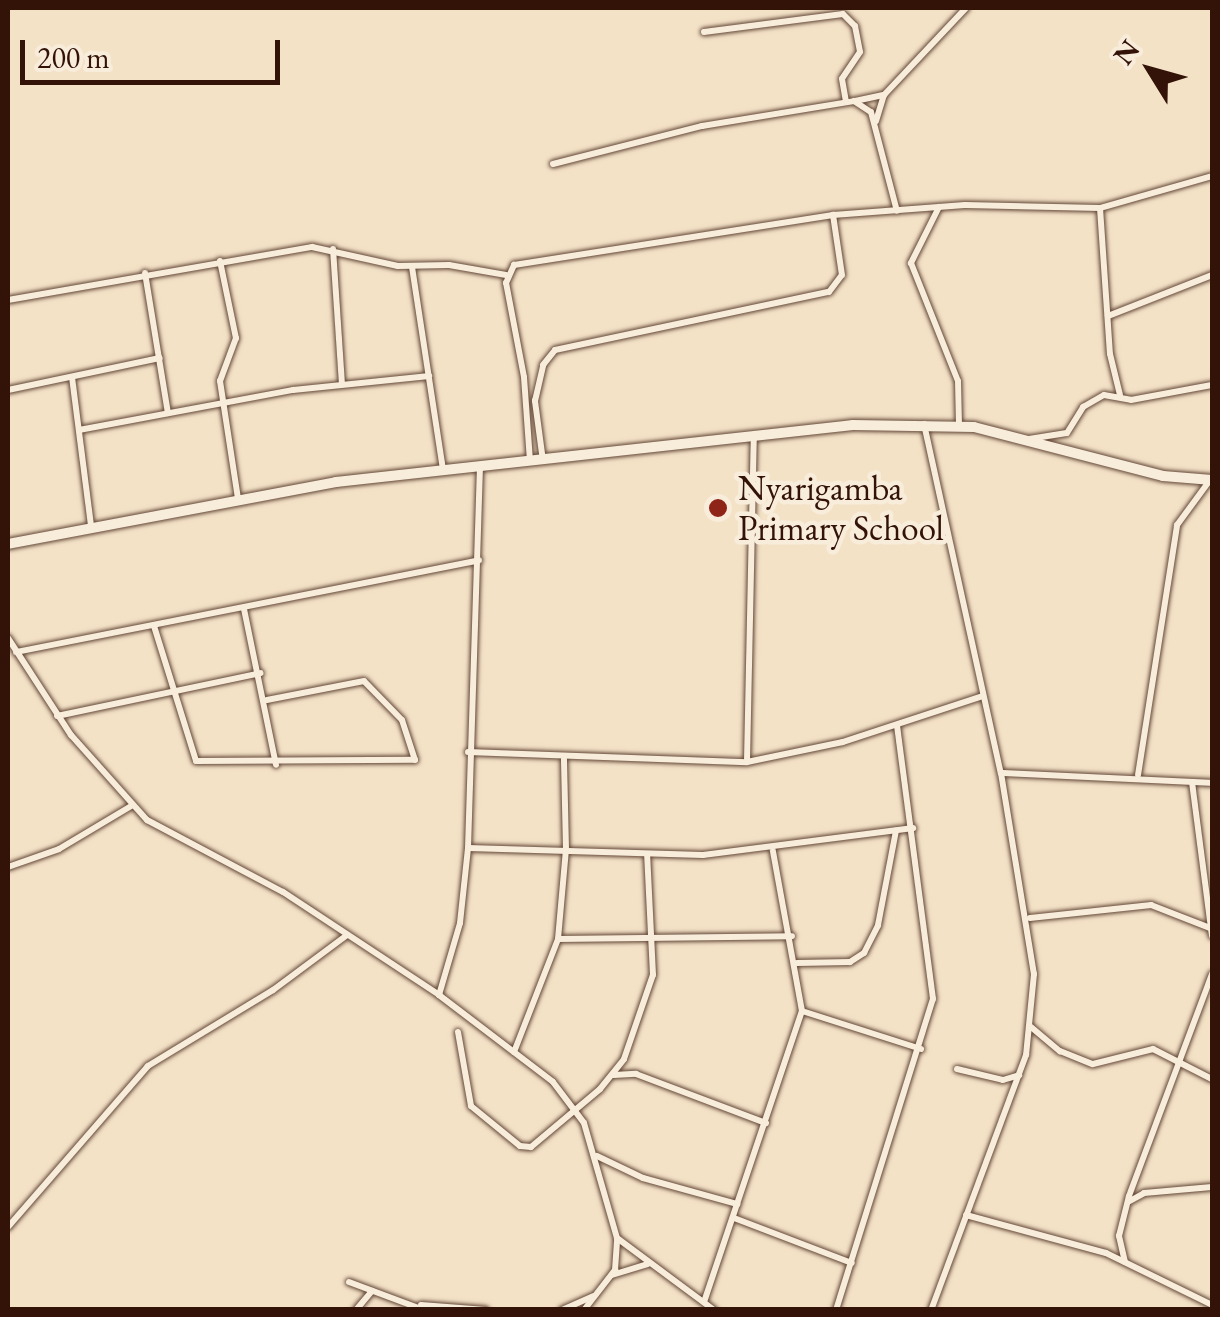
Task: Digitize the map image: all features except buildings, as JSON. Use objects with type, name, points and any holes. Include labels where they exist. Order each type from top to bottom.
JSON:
[{"type":"street","points":[[850,8],[860,59],[842,79],[850,101],[866,107],[875,127],[898,211]]},
{"type":"street","points":[[875,127],[884,96],[966,8]]},
{"type":"street","points":[[704,32],[827,13],[850,18]]},
{"type":"street","points":[[553,164],[702,126],[884,96]]},
{"type":"street","points":[[530,464],[506,275],[514,265],[833,215],[939,206],[1100,208],[1212,176]]},
{"type":"street","points":[[939,206],[911,263],[958,380],[959,426]]},
{"type":"street","points":[[1100,208],[1108,316],[1121,396]]},
{"type":"street","points":[[543,462],[535,401],[542,365],[554,350],[829,292],[842,275],[833,215]]},
{"type":"street","points":[[8,300],[292,248],[332,249],[412,267],[448,265],[506,275]]},
{"type":"street","points":[[332,249],[342,384]]},
{"type":"street","points":[[220,261],[236,338],[220,371],[238,499]]},
{"type":"street","points":[[412,267],[443,470]]},
{"type":"street","points":[[145,273],[168,413]]},
{"type":"street","points":[[1108,316],[1212,275]]},
{"type":"street","points":[[8,390],[160,358]]},
{"type":"street","points":[[79,430],[222,402],[429,376]]},
{"type":"street","points":[[72,377],[91,525]]},
{"type":"street","points":[[1024,439],[1068,433],[1090,402],[1212,385]]},
{"type":"street","points":[[924,422],[1030,918],[1030,1027],[1019,1075],[931,1310]]},
{"type":"street","points":[[8,544],[238,499],[443,470],[924,422],[1024,439],[1173,478],[1211,480]]},
{"type":"street","points":[[748,762],[754,438]]},
{"type":"street","points":[[439,995],[460,924],[468,848],[468,752],[480,467]]},
{"type":"street","points":[[1138,775],[1177,525],[1211,480]]},
{"type":"street","points":[[16,652],[479,560]]},
{"type":"street","points":[[244,609],[267,700],[276,765]]},
{"type":"street","points":[[154,626],[196,761],[276,765],[415,760],[414,746],[402,720],[357,678],[267,700]]},
{"type":"street","points":[[8,638],[57,716],[131,806],[347,934],[439,995],[514,1052],[576,1109],[596,1156],[617,1238],[611,1276]]},
{"type":"street","points":[[57,716],[261,674]]},
{"type":"street","points":[[468,752],[564,759],[748,762],[897,726],[983,696]]},
{"type":"street","points":[[836,1310],[921,1049],[933,999],[897,726]]},
{"type":"street","points":[[514,1052],[558,939],[566,849],[564,759]]},
{"type":"street","points":[[1001,773],[1138,775],[1212,783]]},
{"type":"street","points":[[1192,782],[1212,933]]},
{"type":"street","points":[[8,867],[58,848],[131,806]]},
{"type":"street","points":[[468,848],[647,854],[773,851],[912,828]]},
{"type":"street","points":[[796,963],[850,962],[864,953],[878,925],[896,830]]},
{"type":"street","points":[[704,1302],[802,1011],[792,936],[773,851]]},
{"type":"street","points":[[458,1032],[471,1106],[509,1139],[531,1147],[613,1075],[625,1056],[652,976],[647,854]]},
{"type":"street","points":[[1030,918],[1151,906],[1212,933]]},
{"type":"street","points":[[8,1227],[148,1066],[284,982],[347,934]]},
{"type":"street","points":[[558,939],[792,936]]},
{"type":"street","points":[[1125,1262],[1119,1236],[1128,1202],[1175,1062],[1212,974]]},
{"type":"street","points":[[802,1011],[921,1049]]},
{"type":"street","points":[[1030,1027],[1060,1051],[1093,1064],[1153,1049],[1212,1079]]},
{"type":"street","points":[[625,1056],[632,1074]]},
{"type":"street","points":[[958,1069],[1002,1080],[1019,1075]]},
{"type":"street","points":[[613,1075],[632,1074],[766,1123]]},
{"type":"street","points":[[596,1156],[643,1178],[738,1204]]},
{"type":"street","points":[[1128,1202],[1144,1194],[1212,1186]]},
{"type":"street","points":[[966,1215],[1125,1262],[1212,1305]]},
{"type":"street","points":[[734,1218],[852,1262]]},
{"type":"street","points":[[617,1238],[714,1310]]},
{"type":"street","points":[[584,1310],[611,1276],[647,1264]]},
{"type":"street","points":[[348,1282],[424,1310]]},
{"type":"street","points":[[356,1310],[372,1291]]},
{"type":"street","points":[[562,1310],[593,1296]]},
{"type":"street","points":[[415,1305],[486,1310]]},
{"type":"place","name":"Nyarigamba Primary School","points":[[718,508]]}]
